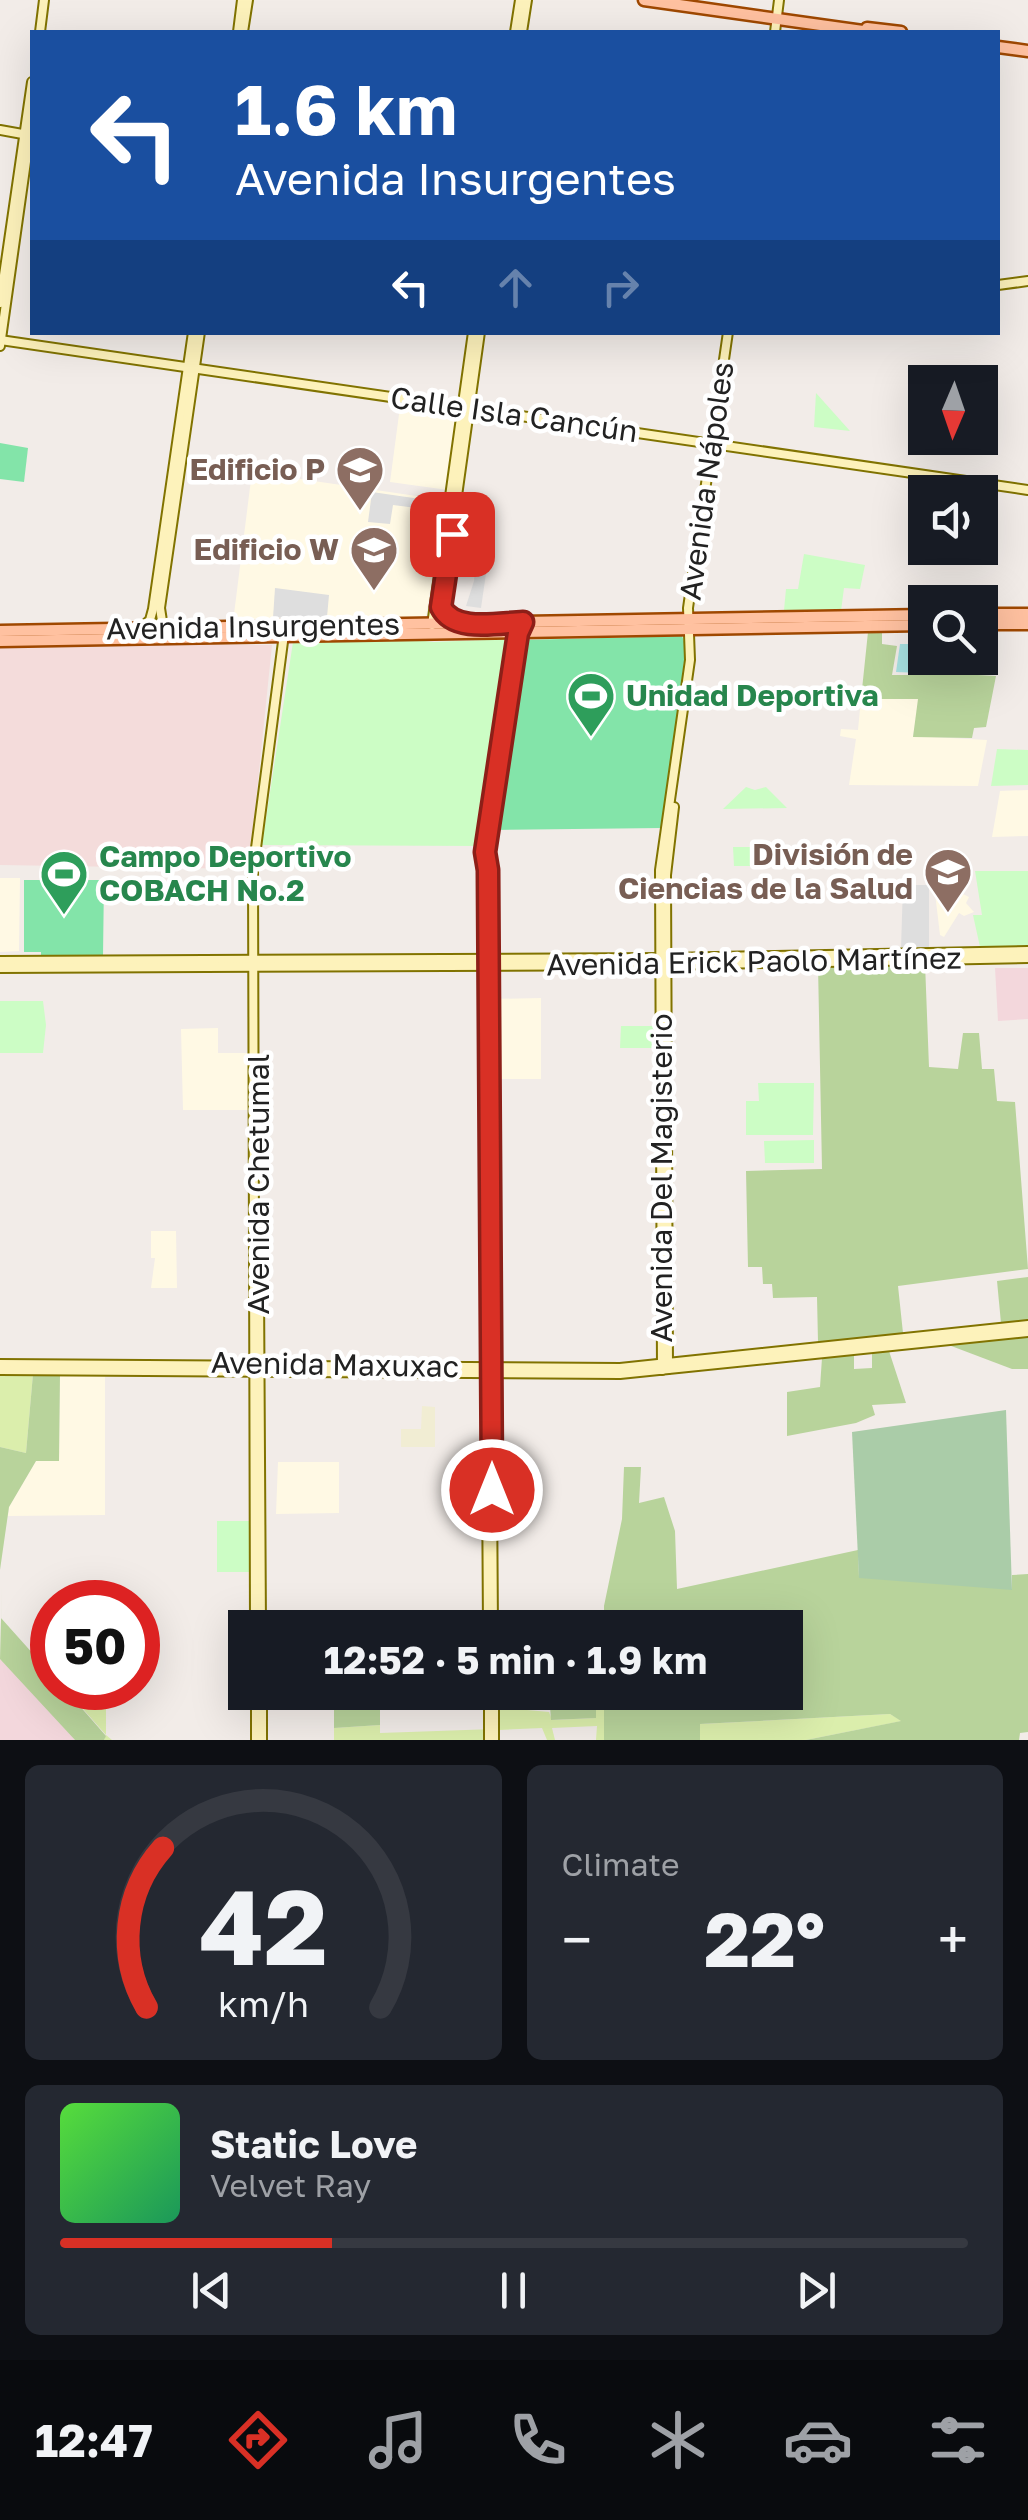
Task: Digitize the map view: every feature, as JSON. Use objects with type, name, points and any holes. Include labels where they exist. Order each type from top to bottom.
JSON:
[{"type":"main road","points":[[42,30],[47,0]]},
{"type":"main road","points":[[240,30],[245,0]]},
{"type":"main road","points":[[519,30],[523,0]]},
{"type":"main road","points":[[644,0],[885,30]]},
{"type":"main road","points":[[678,0],[858,30]]},
{"type":"main road","points":[[772,30],[777,0]]},
{"type":"main road","points":[[1000,49],[1028,53]]},
{"type":"main road","points":[[0,132],[29,137]]},
{"type":"main road","points":[[0,303],[29,137]]},
{"type":"main road","points":[[0,343],[29,137]]},
{"type":"main road","points":[[1000,283],[1028,279]]},
{"type":"main road","points":[[140,629],[152,616],[197,335]]},
{"type":"main road","points":[[436,629],[476,335]]},
{"type":"main road","name":"Avenida Nápoles","points":[[691,624],[730,335]]},
{"type":"main road","name":"Calle Isla Cancún","points":[[0,343],[1028,492]]},
{"type":"main road","points":[[170,629],[162,621],[160,608],[191,370]]},
{"type":"main road","points":[[437,609],[461,623]]},
{"type":"main road","points":[[412,628],[437,609]]},
{"type":"main road","points":[[998,614],[1028,614]]},
{"type":"main road","name":"Avenida Insurgentes","points":[[0,642],[197,633],[798,622],[908,616]]},
{"type":"main road","name":"Avenida Insurgentes","points":[[798,622],[908,625]]},
{"type":"main road","name":"Avenida Insurgentes","points":[[436,629],[461,623],[519,626]]},
{"type":"main road","name":"Avenida Del Magisterio","points":[[665,1366],[664,962],[660,870],[690,660],[691,624]]},
{"type":"main road","points":[[998,624],[1028,624]]},
{"type":"main road","points":[[491,1610],[485,860],[519,626]]},
{"type":"main road","name":"Avenida Insurgentes","points":[[0,631],[170,629],[197,633]]},
{"type":"main road","name":"Avenida Chetumal","points":[[258,1610],[255,861],[284,632]]},
{"type":"main road","name":"Avenida Erick Paolo Martínez","points":[[0,964],[664,962],[1028,954]]},
{"type":"main road","name":"Avenida Maxuxac","points":[[0,1367],[620,1368],[1028,1328]]},
{"type":"main road","points":[[259,1710],[259,1740]]},
{"type":"main road","points":[[491,1710],[492,1740]]},
{"type":"shaded area","points":[[400,407],[458,415],[448,490],[390,482]]},
{"type":"shaded area","points":[[252,472],[444,500],[426,617],[233,622]]},
{"type":"shaded area","points":[[372,492],[441,502],[440,511],[393,505],[390,524],[368,522]]},
{"type":"shaded area","points":[[476,552],[489,553],[481,608],[466,606],[474,581]]},
{"type":"shaded area","points":[[275,588],[329,595],[327,617],[273,618]]},
{"type":"shaded area","points":[[0,642],[272,645],[249,869],[0,865]]},
{"type":"shaded area","points":[[861,699],[919,699],[913,736],[987,740],[978,786],[849,785],[856,739],[840,736],[841,729],[858,730]]},
{"type":"shaded area","points":[[1028,790],[1028,836],[992,837],[1000,791]]},
{"type":"shaded area","points":[[0,878],[20,878],[19,951],[0,952]]},
{"type":"shaded area","points":[[903,885],[929,885],[929,947],[901,948]]},
{"type":"shaded area","name":"División de Ciencias de la Salud","points":[[935,893],[958,898],[961,893],[969,897],[966,903],[974,912],[964,916],[959,913],[944,937],[940,935]]},
{"type":"shaded area","points":[[995,968],[1028,968],[1028,1019],[998,1021]]},
{"type":"shaded area","points":[[541,998],[541,1079],[492,1079],[491,999]]},
{"type":"shaded area","points":[[218,1028],[218,1053],[250,1053],[250,1110],[183,1110],[181,1029]]},
{"type":"shaded area","points":[[151,1231],[176,1231],[177,1288],[151,1288],[155,1258],[151,1258]]},
{"type":"shaded area","points":[[60,1374],[105,1374],[105,1515],[8,1516],[9,1507],[36,1461],[59,1461]]},
{"type":"shaded area","points":[[422,1406],[435,1407],[435,1447],[401,1447],[401,1429],[421,1429]]},
{"type":"shaded area","points":[[278,1462],[339,1462],[339,1513],[276,1514]]},
{"type":"shaded area","points":[[0,1659],[30,1689],[30,1710],[49,1710],[75,1740],[0,1740]]},
{"type":"green space","points":[[816,393],[850,431],[814,427]]},
{"type":"green space","points":[[0,443],[28,448],[24,482],[0,479]]},
{"type":"green space","points":[[804,554],[865,565],[860,589],[844,588],[841,611],[784,610],[786,589],[798,589]]},
{"type":"green space","points":[[868,632],[882,632],[882,644],[897,646],[892,675],[996,676],[986,727],[974,728],[972,738],[913,737],[918,699],[861,699]]},
{"type":"green space","name":"Unidad Deportiva","points":[[682,636],[686,647],[662,828],[495,830],[522,640]]},
{"type":"green space","points":[[394,637],[433,642],[512,639],[480,846],[262,845],[293,642]]},
{"type":"green space","points":[[997,749],[1028,750],[1028,785],[991,786]]},
{"type":"green space","points":[[746,787],[766,787],[787,808],[723,809]]},
{"type":"green space","points":[[733,847],[814,847],[815,866],[734,866]]},
{"type":"green space","points":[[975,871],[1028,871],[1028,946],[980,947],[973,915],[982,915]]},
{"type":"green space","name":"Campo Deportivo COBACH No.2","points":[[24,880],[104,880],[103,956],[41,956],[41,952],[24,952]]},
{"type":"green space","points":[[925,963],[929,1067],[958,1069],[963,1033],[979,1033],[982,1069],[994,1069],[997,1101],[1015,1102],[1028,1269],[898,1286],[903,1333],[818,1342],[817,1297],[773,1298],[772,1284],[763,1284],[762,1267],[748,1267],[746,1171],[822,1169],[818,965]]},
{"type":"green space","points":[[0,1001],[43,1001],[43,1053],[0,1053]]},
{"type":"green space","points":[[621,1026],[657,1026],[657,1048],[620,1048]]},
{"type":"green space","points":[[758,1083],[814,1083],[813,1135],[746,1135],[746,1101],[759,1101]]},
{"type":"green space","points":[[814,1140],[814,1163],[765,1163],[764,1141]]},
{"type":"green space","points":[[1028,1277],[1028,1321],[1001,1323],[997,1281]]},
{"type":"green space","points":[[1028,1335],[1028,1369],[1012,1369],[946,1344]]},
{"type":"green space","points":[[889,1351],[906,1403],[872,1405],[875,1415],[856,1423],[787,1436],[787,1392],[820,1387],[822,1358],[854,1355],[854,1369],[872,1368],[872,1353]]},
{"type":"green space","points":[[0,1374],[33,1374],[26,1453],[0,1447]]},
{"type":"green space","points":[[33,1374],[60,1374],[59,1461],[36,1461],[9,1507],[0,1570],[0,1447],[26,1453]]},
{"type":"green space","points":[[1006,1410],[1012,1590],[859,1578],[852,1432]]},
{"type":"green space","points":[[624,1467],[641,1467],[639,1503],[664,1497],[675,1531],[677,1589],[858,1550],[859,1577],[1012,1589],[1012,1575],[1028,1574],[1028,1732],[1020,1733],[1019,1740],[806,1740],[901,1721],[890,1714],[700,1724],[700,1740],[604,1740],[604,1710],[803,1710],[803,1610],[604,1610],[622,1519]]},
{"type":"green space","points":[[217,1521],[252,1521],[252,1572],[217,1572]]},
{"type":"green space","points":[[1,1618],[30,1650],[30,1691],[0,1659]]},
{"type":"green space","points":[[47,1710],[83,1710],[106,1736],[104,1740],[75,1740]]},
{"type":"green space","points":[[84,1710],[106,1710],[106,1735]]},
{"type":"green space","points":[[334,1710],[380,1710],[380,1725],[334,1728]]},
{"type":"green space","points":[[493,1710],[549,1712],[552,1720],[596,1718],[596,1710],[604,1710],[604,1740],[596,1740],[597,1726],[552,1728],[555,1740],[547,1740],[542,1728],[499,1730],[499,1740],[334,1740],[334,1728],[380,1725],[380,1733],[494,1729]]},
{"type":"green space","points":[[550,1710],[596,1710],[596,1718],[551,1720]]},
{"type":"green space","points":[[890,1714],[902,1721],[806,1740],[700,1740],[700,1724]]},
{"type":"water","points":[[900,644],[908,644],[908,672],[896,672]]},
{"type":"place","name":"Edificio P","points":[[360,512]]},
{"type":"place","name":"Edificio W","points":[[374,592]]},
{"type":"place","name":"Unidad Deportiva","points":[[591,738]]},
{"type":"place","name":"División de Ciencias de la Salud","points":[[948,914]]},
{"type":"place","name":"Campo Deportivo COBACH No.2","points":[[64,916]]},
{"type":"route","points":[[452,534],[441,607],[446,616],[461,623],[523,622],[518,633],[485,852],[492,1490]]}]
